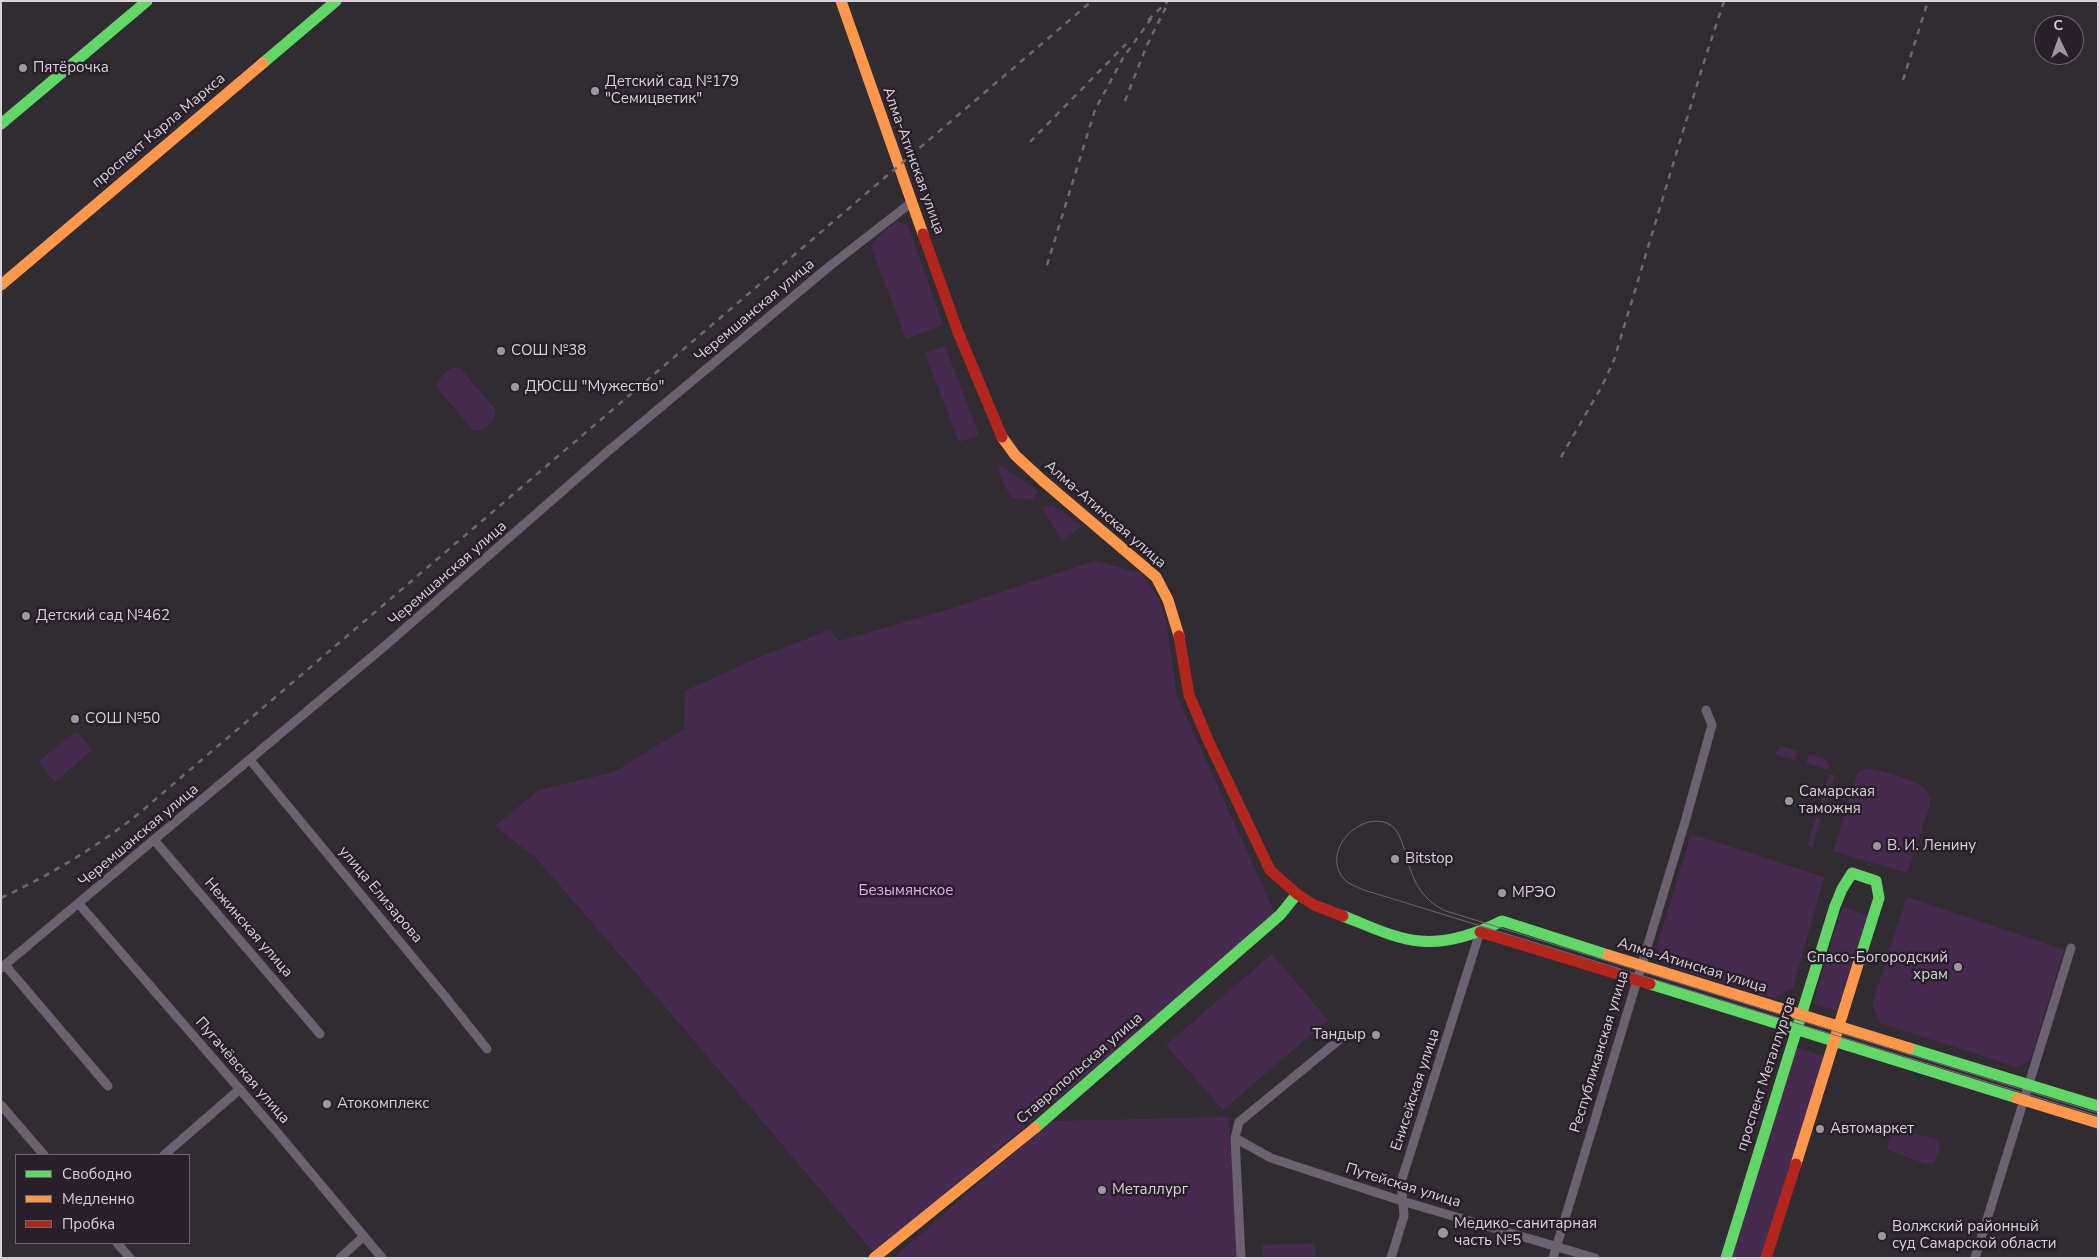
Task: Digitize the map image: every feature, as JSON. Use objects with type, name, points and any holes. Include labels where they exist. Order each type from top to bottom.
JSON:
[{"type":"street","points":[[1,124],[146,1]]},
{"type":"street","name":"проспект Карла Маркса","points":[[1,285],[336,1]]},
{"type":"street","name":"Алма-Атинская улица","points":[[841,1],[958,332],[1002,437],[1015,455],[1042,480],[1156,577],[1168,600],[1177,626],[1189,695],[1208,740],[1270,870],[1297,894],[1314,905],[1385,932],[1420,941],[1442,940],[1480,932],[1502,920],[1641,966],[2098,1106]]},
{"type":"street","name":"Черемшанская улица","points":[[3,967],[155,841],[623,440],[831,265],[912,202]]},
{"type":"street","name":"Республиканская улица","points":[[1553,1258],[1685,822],[1712,725],[1706,710]]},
{"type":"street","name":"улица Елизарова","points":[[250,760],[448,1000],[486,1049]]},
{"type":"street","name":"Нежинская улица","points":[[155,841],[320,1034]]},
{"type":"street","name":"проспект Металлургов","points":[[1726,1258],[1795,1030],[1802,1015],[1835,906],[1842,889],[1852,873],[1876,881],[1879,898],[1766,1258]]},
{"type":"street","name":"Ставропольская улица","points":[[874,1258],[1012,1147],[1280,915],[1297,894]]},
{"type":"street","name":"Пугачёвская улица","points":[[79,904],[240,1089],[382,1258]]},
{"type":"street","name":"Алма-Атинская улица","points":[[1480,932],[2098,1122]]},
{"type":"street","name":"Енисейская улица","points":[[1391,1258],[1404,1216],[1401,1182],[1480,932]]},
{"type":"street","points":[[1975,1258],[2071,948]]},
{"type":"street","points":[[3,967],[108,1086]]},
{"type":"street","points":[[1241,1258],[1235,1138],[1239,1122],[1345,1035]]},
{"type":"street","points":[[165,1154],[240,1089]]},
{"type":"street","points":[[2,1108],[43,1154]]},
{"type":"street","name":"Путейская улица","points":[[1235,1138],[1271,1158],[1402,1201],[1595,1258]]},
{"type":"street","points":[[340,1258],[364,1236]]},
{"type":"street","points":[[118,1244],[130,1258]]},
{"type":"green space","points":[[898,222],[908,225],[943,325],[906,339],[871,246],[885,230]]},
{"type":"green space","points":[[945,346],[979,435],[959,442],[925,353]]},
{"type":"green space","points":[[455,367],[460,368],[496,410],[494,420],[483,430],[473,430],[437,388],[443,375]]},
{"type":"green space","points":[[997,463],[1038,491],[1033,499],[1013,498],[1004,486]]},
{"type":"green space","points":[[1053,505],[1082,526],[1062,541],[1042,508]]},
{"type":"green space","name":"Безымянское","points":[[1095,561],[1141,573],[1160,601],[1167,625],[1177,696],[1276,916],[874,1253],[537,859],[495,826],[539,790],[614,772],[684,729],[685,691],[762,656],[830,630],[839,641],[960,606]]},
{"type":"green space","points":[[76,731],[92,750],[55,782],[38,762]]},
{"type":"green space","points":[[1781,746],[1798,751],[1795,760],[1775,754]]},
{"type":"green space","points":[[1809,754],[1826,759],[1829,765],[1828,770],[1806,763]]},
{"type":"green space","points":[[1869,768],[1905,778],[1922,787],[1928,793],[1930,804],[1921,830],[1924,834],[1920,834],[1907,873],[1833,851],[1858,772]]},
{"type":"green space","points":[[1829,774],[1835,775],[1826,805],[1820,803]]},
{"type":"green space","points":[[1816,817],[1821,819],[1813,847],[1807,846]]},
{"type":"green space","points":[[1691,834],[1824,877],[1793,988],[1773,998],[1665,965],[1657,947]]},
{"type":"green space","points":[[1907,897],[2064,950],[2030,1061],[2016,1067],[1880,1023],[1872,1004]]},
{"type":"green space","points":[[1842,907],[1867,915],[1837,1011],[1813,1003]]},
{"type":"green space","points":[[1272,954],[1328,1020],[1223,1110],[1166,1045]]},
{"type":"green space","points":[[1795,1047],[1826,1057],[1765,1258],[1731,1258]]},
{"type":"green space","name":"Металлург","points":[[1229,1117],[1237,1258],[893,1258],[1051,1121]]},
{"type":"green space","points":[[1896,1128],[1935,1139],[1939,1142],[1940,1147],[1934,1163],[1926,1164],[1888,1150],[1887,1147],[1893,1130]]},
{"type":"green space","points":[[1315,1243],[1316,1258],[1263,1258],[1262,1245]]},
{"type":"tram line","points":[[2098,1113],[1446,911],[1431,902],[1420,890],[1413,877],[1400,838],[1395,829],[1387,823],[1376,821],[1364,823],[1354,829],[1340,847],[1337,858],[1338,869],[1346,881],[1364,890],[2098,1116]]},
{"type":"railway","points":[[1,898],[72,860],[105,839],[137,815],[1092,1]]},
{"type":"railway","points":[[1148,20],[1168,1]]},
{"type":"railway","points":[[1561,457],[1602,386],[1614,360],[1724,1]]},
{"type":"railway","points":[[1903,80],[1928,1]]},
{"type":"railway","points":[[1125,101],[1147,45],[1166,7]]},
{"type":"railway","points":[[1047,265],[1095,110],[1123,58],[1153,16]]},
{"type":"railway","points":[[1030,142],[1126,44]]},
{"type":"traffic: fast","points":[[1,124],[147,1]]},
{"type":"traffic: fast","points":[[263,63],[336,1]]},
{"type":"traffic: fast","points":[[1726,1258],[1835,906],[1842,889],[1852,873],[1876,881],[1879,898],[1859,961]]},
{"type":"traffic: fast","points":[[1035,1128],[1280,915],[1297,894]]},
{"type":"traffic: fast","points":[[1343,916],[1400,938],[1420,941],[1441,941],[1463,937],[1502,921],[1608,955]]},
{"type":"traffic: fast","points":[[1650,984],[2017,1098]]},
{"type":"traffic: fast","points":[[1909,1048],[2098,1106]]},
{"type":"traffic: slow","points":[[841,1],[923,234]]},
{"type":"traffic: slow","points":[[1,285],[263,63]]},
{"type":"traffic: slow","points":[[1002,437],[1015,455],[1042,480],[1156,577],[1168,600],[1179,636]]},
{"type":"traffic: slow","points":[[1608,955],[1909,1048]]},
{"type":"traffic: slow","points":[[1796,1164],[1859,961]]},
{"type":"traffic: slow","points":[[2017,1098],[2098,1123]]},
{"type":"traffic: slow","points":[[874,1258],[1035,1128]]},
{"type":"traffic: jam","points":[[923,234],[958,332],[1002,437]]},
{"type":"traffic: jam","points":[[1179,636],[1189,695],[1208,740],[1270,870],[1297,894],[1314,905],[1343,916]]},
{"type":"traffic: jam","points":[[1480,932],[1650,984]]},
{"type":"traffic: jam","points":[[1766,1258],[1796,1164]]},
{"type":"place","name":"Пятёрочка","points":[[23,68]]},
{"type":"place","name":"Детский сад №179 \"Семицветик\"","points":[[595,91]]},
{"type":"place","name":"СОШ №38","points":[[501,351]]},
{"type":"place","name":"ДЮСШ \"Мужество\"","points":[[515,387]]},
{"type":"place","name":"Детский сад №462","points":[[26,616]]},
{"type":"place","name":"СОШ №50","points":[[75,719]]},
{"type":"place","name":"Самарская таможня","points":[[1789,801]]},
{"type":"place","name":"В. И. Ленину","points":[[1877,846]]},
{"type":"place","name":"Bitstop","points":[[1395,859]]},
{"type":"place","name":"МРЭО","points":[[1502,893]]},
{"type":"place","name":"Спасо-Богородский храм","points":[[1958,967]]},
{"type":"place","name":"Тандыр","points":[[1376,1035]]},
{"type":"place","name":"Атокомплекс","points":[[327,1104]]},
{"type":"place","name":"Автомаркет","points":[[1820,1129]]},
{"type":"place","name":"Металлург","points":[[1102,1190]]},
{"type":"place","name":"Медико-санитарная часть №5","points":[[1443,1233]]},
{"type":"place","name":"Волжский районный суд Самарской области","points":[[1882,1236]]}]
